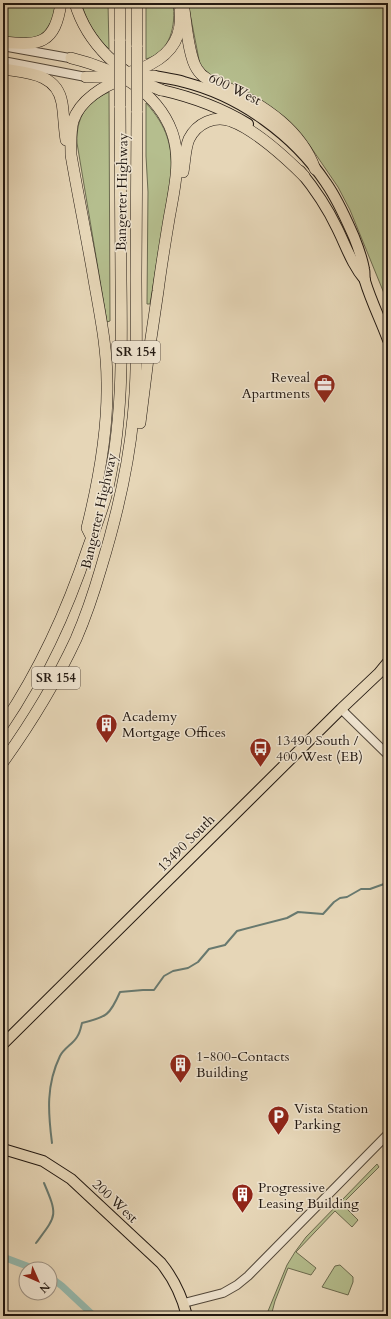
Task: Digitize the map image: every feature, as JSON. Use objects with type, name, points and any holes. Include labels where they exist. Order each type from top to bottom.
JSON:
[{"type":"highway","points":[[3,42],[28,44],[37,42],[46,37],[56,25],[61,3]]},
{"type":"highway","points":[[75,3],[82,23],[91,37],[161,112],[168,123],[174,139],[177,157],[177,171],[149,352],[137,450],[132,477],[122,525],[108,570],[96,588]]},
{"type":"highway","name":"Bangerter Highway","points":[[3,725],[19,701],[41,662],[57,629],[78,577],[106,496],[114,450],[119,402],[121,356],[120,3]]},
{"type":"highway","name":"Bangerter Highway","points":[[3,762],[23,734],[54,684],[76,639],[96,588],[120,499],[127,463],[133,417],[136,370],[136,3]]},
{"type":"highway","points":[[92,538],[87,528],[99,477],[104,441],[107,399],[106,364],[103,330],[71,155],[71,131],[77,112],[84,102],[93,94],[126,76],[147,67],[159,59],[173,44],[178,33],[180,22],[178,3]]},
{"type":"highway","points":[[183,3],[192,58],[199,72],[210,81],[224,86],[248,99],[282,122],[296,135],[306,150],[315,169]]},
{"type":"highway","points":[[71,58],[96,65],[161,90]]},
{"type":"highway","points":[[3,69],[38,75],[47,79],[54,86],[60,94],[62,102],[67,149],[71,155]]},
{"type":"highway","points":[[86,77],[154,76]]},
{"type":"highway","points":[[170,216],[179,188],[189,138],[200,126],[210,121],[221,119],[238,125],[273,148],[304,176]]},
{"type":"main road","name":"600 West","points":[[154,76],[184,82],[208,90],[238,104],[258,116],[286,138],[302,154],[326,183],[344,214],[361,259],[365,280],[388,340]]},
{"type":"main road","name":"600 West","points":[[161,90],[196,99],[218,108],[238,118],[274,144],[304,176],[326,208],[355,268],[365,280]]},
{"type":"main road","name":"13490 South","points":[[3,1044],[340,709],[379,673],[388,662]]},
{"type":"main road","name":"200 West","points":[[3,1149],[43,1162],[71,1179],[160,1263],[174,1280],[184,1303],[187,1316]]},
{"type":"street","points":[[3,46],[71,58]]},
{"type":"street","points":[[3,61],[86,77]]},
{"type":"street","points":[[340,709],[388,755]]},
{"type":"street","points":[[184,1303],[224,1293],[248,1276],[388,1134]]},
{"type":"green space","points":[[3,3],[56,3],[53,19],[45,31],[28,40],[3,37]]},
{"type":"green space","points":[[81,3],[108,3],[109,49],[92,28]]},
{"type":"green space","points":[[146,3],[173,3],[174,20],[170,37],[166,44],[161,50],[146,59]]},
{"type":"green space","points":[[188,3],[388,3],[388,303],[350,210],[338,187],[308,143],[210,76],[200,65]]},
{"type":"green space","points":[[109,92],[110,321],[107,322],[77,143],[77,134],[78,126],[84,112],[94,101]]},
{"type":"green space","points":[[146,103],[164,128],[170,146],[171,156],[171,177],[150,304],[147,304],[148,192]]},
{"type":"green space","points":[[377,1164],[379,1167],[342,1204],[358,1220],[352,1227],[335,1211],[296,1252],[316,1268],[311,1275],[288,1268],[275,1301],[271,1316],[266,1316],[287,1265],[295,1252],[306,1237]]},
{"type":"green space","points":[[340,1265],[353,1277],[353,1282],[348,1295],[322,1287],[335,1266]]},
{"type":"waterway","points":[[52,1143],[49,1099],[55,1067],[60,1056],[77,1037],[82,1023],[97,1019],[107,1014],[120,992],[154,990],[164,976],[173,971],[188,968],[198,962],[209,949],[225,945],[237,931],[287,918],[298,912],[323,914],[340,898],[347,897],[361,889],[370,889],[384,884],[388,886]]},
{"type":"waterway","points":[[36,1243],[48,1226],[53,1215],[52,1202],[44,1183]]},
{"type":"waterway","points":[[3,1257],[18,1263]]},
{"type":"waterway","points":[[3,1281],[7,1276]]},
{"type":"waterway","points":[[58,1283],[94,1316]]},
{"type":"place","name":"Reveal Apartments","points":[[325,404]]},
{"type":"place","name":"Academy Mortgage Offices","points":[[107,744]]},
{"type":"place","name":"13490 South / 400 West (EB)","points":[[260,768]]},
{"type":"place","name":"1-800-Contacts Building","points":[[181,1084]]},
{"type":"place","name":"Vista Station Parking","points":[[278,1136]]},
{"type":"place","name":"Progressive Leasing Building","points":[[242,1214]]}]
